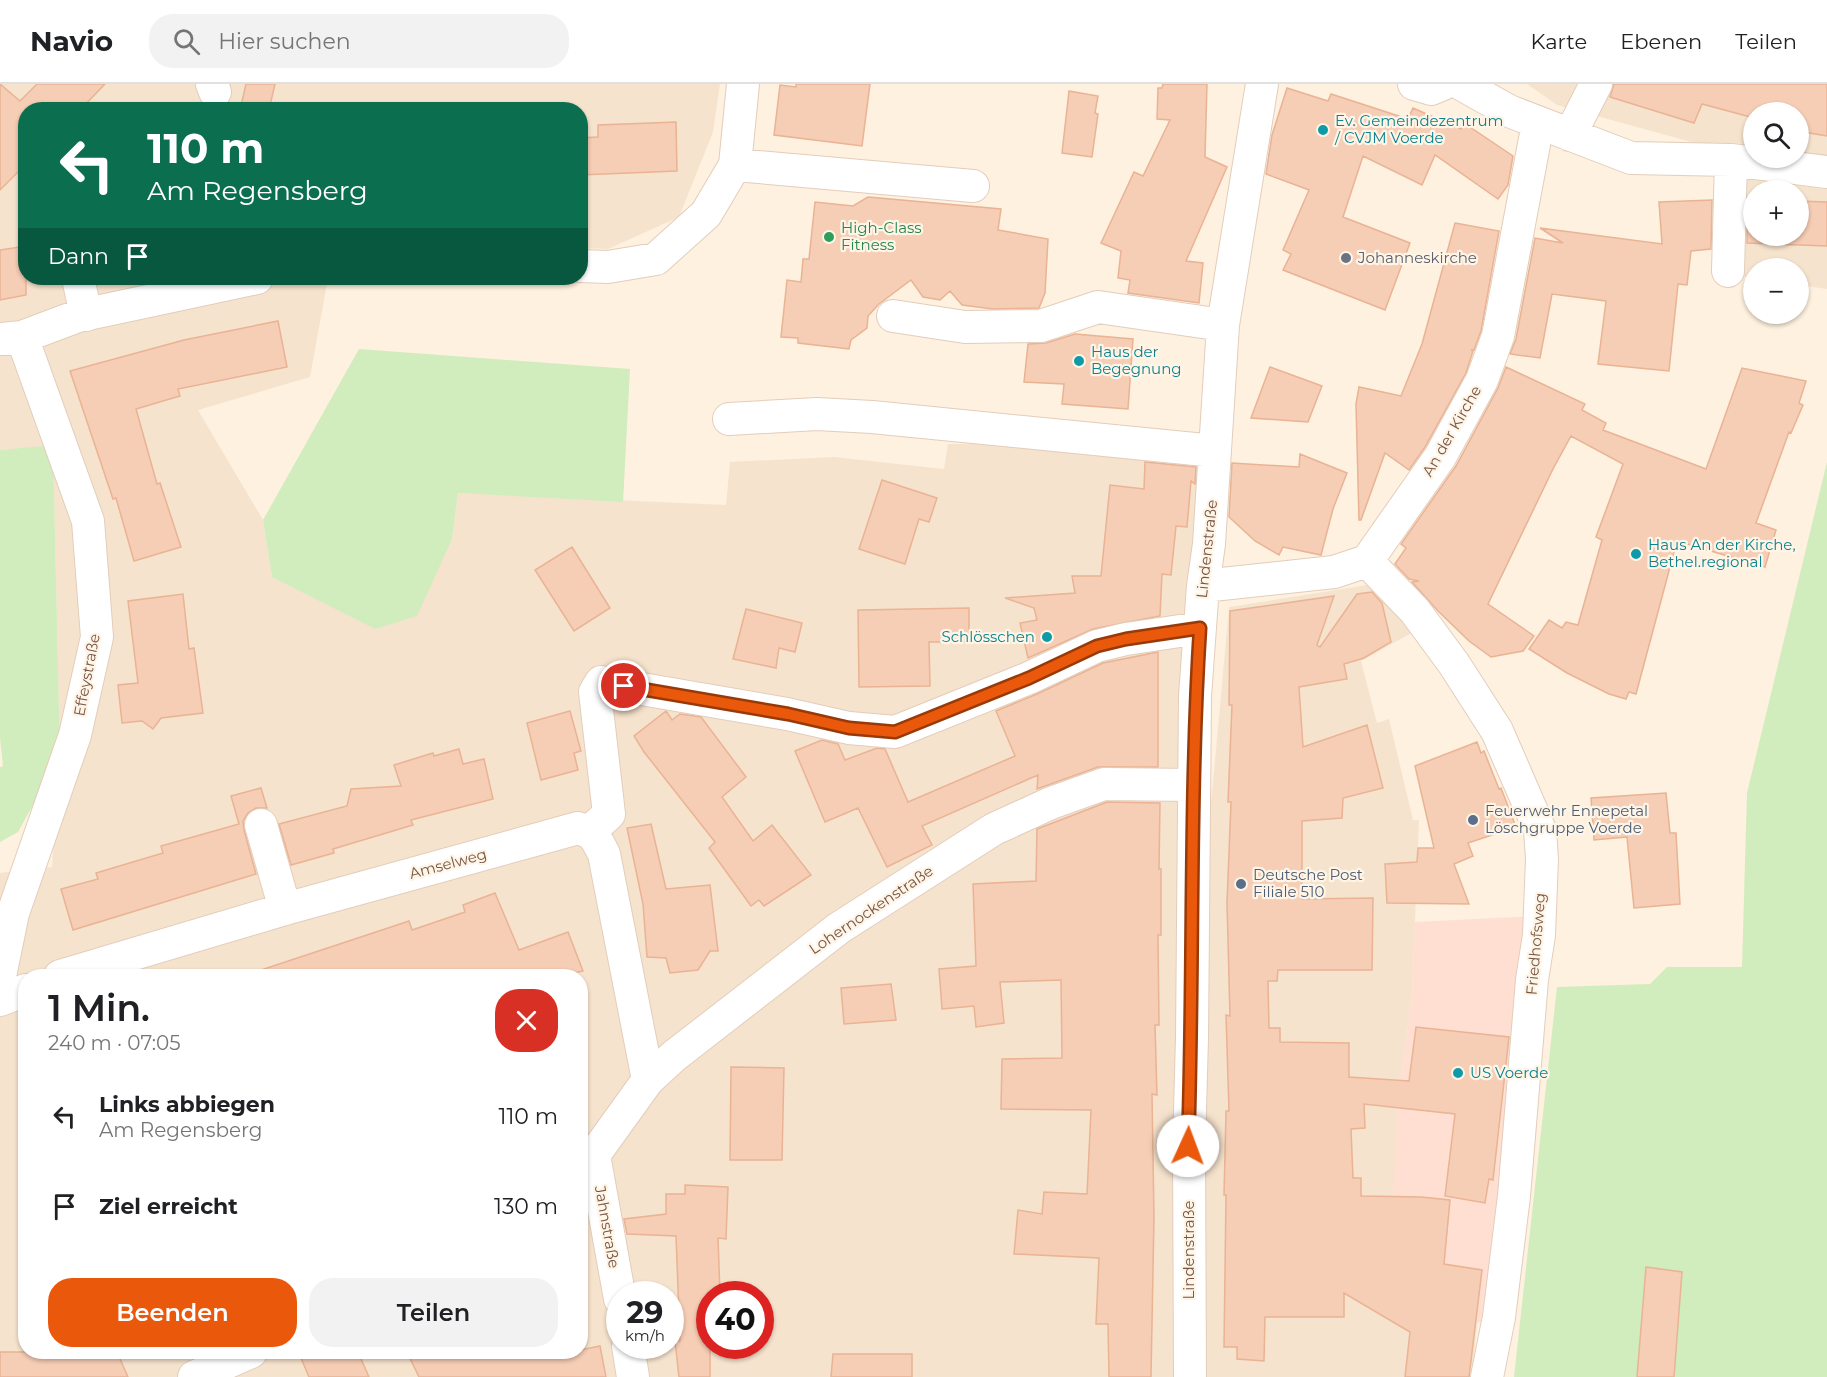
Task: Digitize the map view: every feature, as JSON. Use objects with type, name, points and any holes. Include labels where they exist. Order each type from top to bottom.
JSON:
[{"type":"street","points":[[588,266],[608,267],[656,259],[706,214],[735,165],[743,84]]},
{"type":"street","name":"Lindenstraße","points":[[1190,1377],[1188,1146],[1192,1038],[1196,696],[1203,586],[1209,544],[1223,325],[1262,84]]},
{"type":"street","points":[[1414,84],[1431,89],[1443,84]]},
{"type":"street","points":[[1461,84],[1509,111],[1631,158],[1731,160],[1827,172]]},
{"type":"street","points":[[1570,135],[1596,84]]},
{"type":"street","name":"An der Kirche","points":[[1367,561],[1440,457],[1482,380],[1498,336],[1538,123]]},
{"type":"street","points":[[1728,271],[1731,160]]},
{"type":"street","points":[[735,165],[973,186]]},
{"type":"street","points":[[80,285],[86,315]]},
{"type":"street","points":[[11,338],[86,315],[225,285]]},
{"type":"street","points":[[893,316],[965,327],[1041,326],[1098,307],[1223,325]]},
{"type":"street","name":"Effeystraße","points":[[0,976],[13,913],[75,735],[97,637],[88,521],[11,338]]},
{"type":"street","points":[[729,419],[817,414],[872,417],[1215,451]]},
{"type":"street","points":[[1203,586],[1334,572],[1367,561]]},
{"type":"street","name":"Friedhofsweg","points":[[1367,561],[1415,611],[1497,731],[1540,830],[1542,859],[1539,935],[1514,1196],[1499,1317],[1487,1377]]},
{"type":"street","points":[[648,1080],[603,854],[590,832],[609,814],[595,692],[601,682],[788,714],[849,728],[895,732],[1029,678],[1097,646],[1126,639],[1200,628]]},
{"type":"street","name":"Lohernockenstraße","points":[[588,1160],[648,1080],[674,1056],[839,928],[994,829],[1052,803],[1104,784],[1194,785]]},
{"type":"street","points":[[261,825],[285,909]]},
{"type":"street","name":"Amselweg","points":[[84,969],[285,909],[578,828],[590,832]]},
{"type":"street","points":[[0,1000],[18,993]]},
{"type":"street","name":"Jahnstraße","points":[[588,1165],[616,1281]]},
{"type":"street","points":[[194,1377],[234,1359]]},
{"type":"street","points":[[630,1359],[633,1377]]},
{"type":"shaded area","points":[[0,84],[720,84],[713,132],[679,217],[608,249],[588,248],[588,102],[18,102],[18,285],[327,285],[310,377],[198,410],[263,520],[272,577],[452,539],[458,493],[726,505],[730,462],[834,457],[944,469],[948,444],[1203,442],[1180,1377],[0,1377],[0,873],[52,867],[60,756],[53,446],[0,450]]},
{"type":"shaded area","points":[[1527,84],[1827,84],[1827,289],[1809,286],[1809,258],[1743,258],[1743,276],[1730,274],[1724,151],[1557,105]]},
{"type":"shaded area","points":[[1380,583],[1417,630],[1361,661],[1377,723],[1389,719],[1413,820],[1419,820],[1412,996],[1398,1102],[1391,1315],[1477,1323],[1473,1368],[1470,1377],[1199,1377],[1207,848],[1229,607]]},
{"type":"shaded area","points":[[1536,916],[1488,1321],[1477,1323],[1391,1315],[1393,1195],[1398,1102],[1412,996],[1415,922]]},
{"type":"green space","points":[[359,349],[630,369],[623,502],[458,493],[452,539],[417,616],[375,629],[272,577],[263,520]]},
{"type":"green space","points":[[53,445],[60,756],[18,832],[0,842],[0,767],[3,766],[0,738],[0,450]]},
{"type":"green space","points":[[1827,462],[1827,1377],[1514,1377],[1557,987],[1650,984],[1667,967],[1742,967],[1747,793]]},
{"type":"building","points":[[0,84],[20,101],[37,84],[105,84],[88,102],[18,102],[18,172],[0,190]]},
{"type":"building","points":[[246,84],[275,84],[271,102],[242,102]]},
{"type":"building","points":[[796,84],[870,84],[862,146],[774,135],[780,85],[796,87]]},
{"type":"building","points":[[1163,84],[1207,84],[1205,157],[1227,167],[1186,261],[1203,263],[1199,303],[1128,293],[1130,280],[1118,278],[1121,251],[1101,243],[1134,172],[1143,176],[1170,120],[1157,119],[1158,88],[1162,88]]},
{"type":"building","points":[[1614,84],[1827,84],[1827,136],[1809,133],[1809,102],[1743,102],[1743,115],[1702,104],[1694,123],[1610,97]]},
{"type":"building","points":[[1287,88],[1328,101],[1331,94],[1408,119],[1413,108],[1461,129],[1464,123],[1513,156],[1508,185],[1498,199],[1435,155],[1422,185],[1363,156],[1343,217],[1410,243],[1385,310],[1283,270],[1291,254],[1283,250],[1309,190],[1266,174],[1272,135]]},
{"type":"building","points":[[1069,91],[1098,96],[1092,157],[1062,153]]},
{"type":"building","points":[[676,122],[677,171],[588,175],[588,138],[598,137],[598,125]]},
{"type":"building","points":[[868,197],[1001,209],[998,230],[1048,239],[1045,293],[1039,308],[993,309],[962,305],[950,291],[940,300],[923,297],[911,280],[879,304],[868,316],[867,328],[851,340],[849,349],[798,343],[798,338],[781,337],[787,280],[801,282],[803,259],[809,259],[815,202],[853,206]]},
{"type":"building","points":[[1712,200],[1711,249],[1691,251],[1687,285],[1678,284],[1669,371],[1598,364],[1606,301],[1552,294],[1540,358],[1510,354],[1516,339],[1535,238],[1563,243],[1540,228],[1662,244],[1659,202]]},
{"type":"building","points":[[1809,201],[1827,202],[1827,246],[1809,245]]},
{"type":"building","points":[[1455,223],[1499,231],[1481,331],[1474,350],[1471,350],[1473,351],[1466,373],[1425,447],[1409,470],[1385,453],[1361,520],[1359,520],[1356,404],[1359,387],[1401,396],[1422,344]]},
{"type":"building","points":[[18,247],[18,285],[26,285],[26,295],[0,300],[0,250]]},
{"type":"building","points":[[278,321],[287,367],[178,389],[180,396],[136,409],[157,484],[160,483],[181,547],[134,561],[116,498],[113,499],[70,371],[184,340]]},
{"type":"building","name":"Haus der Begegnung","points":[[1075,334],[1133,339],[1128,409],[1062,404],[1064,384],[1024,382],[1028,344],[1046,343]]},
{"type":"building","points":[[1270,367],[1322,386],[1308,422],[1251,418]]},
{"type":"building","points":[[1506,367],[1585,404],[1582,410],[1606,423],[1603,430],[1706,469],[1742,368],[1806,381],[1799,403],[1803,405],[1791,433],[1789,432],[1756,523],[1776,530],[1765,567],[1677,541],[1636,694],[1629,692],[1626,699],[1609,694],[1567,673],[1529,649],[1549,620],[1562,628],[1566,622],[1578,625],[1602,540],[1596,537],[1623,464],[1571,436],[1553,469],[1488,604],[1534,636],[1523,651],[1491,657],[1469,641],[1412,582],[1419,581],[1409,579],[1395,564],[1406,548],[1401,544],[1456,466],[1498,388]]},
{"type":"building","points":[[1300,454],[1347,473],[1333,509],[1321,555],[1283,547],[1279,555],[1255,541],[1229,517],[1232,463],[1299,467]]},
{"type":"building","points":[[1145,462],[1196,467],[1195,484],[1191,481],[1187,527],[1176,526],[1171,575],[1162,574],[1160,616],[1093,629],[1028,658],[1020,623],[1037,620],[1034,608],[1005,598],[1075,593],[1072,576],[1101,576],[1110,485],[1144,489]]},
{"type":"building","points":[[882,480],[937,498],[929,522],[919,519],[905,564],[859,549]]},
{"type":"building","points":[[572,547],[610,608],[574,631],[535,570]]},
{"type":"building","points":[[1372,592],[1382,603],[1391,642],[1364,658],[1344,664],[1347,679],[1299,687],[1303,747],[1367,725],[1383,788],[1343,798],[1342,818],[1302,821],[1302,899],[1373,898],[1372,970],[1278,970],[1277,981],[1268,981],[1269,1028],[1280,1028],[1280,1042],[1349,1043],[1349,1077],[1409,1081],[1416,1027],[1509,1037],[1493,1180],[1489,1179],[1485,1203],[1445,1196],[1455,1114],[1364,1104],[1365,1128],[1351,1129],[1353,1178],[1361,1178],[1361,1196],[1450,1200],[1444,1264],[1482,1270],[1469,1377],[1405,1377],[1410,1332],[1344,1293],[1344,1317],[1265,1317],[1264,1361],[1237,1359],[1237,1347],[1224,1347],[1226,1195],[1224,1195],[1226,1111],[1229,1111],[1226,1015],[1230,1016],[1227,903],[1232,705],[1229,705],[1230,611],[1334,596],[1317,645],[1320,647],[1357,594]]},
{"type":"building","points":[[183,594],[189,649],[194,648],[203,713],[161,718],[153,729],[142,721],[122,723],[118,685],[138,683],[128,601]]},
{"type":"building","points":[[969,608],[969,642],[929,642],[930,686],[859,687],[858,610]]},
{"type":"building","points":[[746,609],[802,623],[795,652],[779,648],[776,668],[733,659]]},
{"type":"building","points":[[1158,652],[1158,767],[1098,767],[1037,789],[1038,775],[922,826],[932,845],[887,867],[858,808],[825,822],[795,751],[822,740],[838,744],[845,760],[877,748],[885,749],[908,802],[1015,756],[996,711],[1103,663]]},
{"type":"building","points":[[570,711],[581,751],[574,753],[578,770],[541,780],[527,723]]},
{"type":"building","points":[[666,711],[672,720],[680,714],[701,717],[746,777],[722,797],[753,841],[772,825],[811,875],[764,906],[759,900],[751,906],[709,848],[715,842],[634,736]]},
{"type":"building","name":"Feuerwehr Ennepetal Löschgruppe Voerde","points":[[1477,742],[1481,753],[1484,751],[1499,789],[1501,788],[1516,827],[1468,843],[1473,856],[1454,864],[1469,904],[1387,903],[1385,864],[1417,862],[1418,848],[1434,848],[1415,766]]},
{"type":"building","points":[[459,749],[463,764],[484,759],[493,799],[411,820],[413,825],[333,849],[334,853],[291,865],[279,824],[347,806],[351,789],[401,786],[394,765],[433,753],[434,756]]},
{"type":"building","points":[[261,788],[267,808],[256,808],[248,813],[243,821],[256,874],[73,930],[61,889],[98,879],[96,873],[163,853],[161,846],[239,824],[231,796]]},
{"type":"building","points":[[1666,793],[1670,833],[1676,833],[1680,904],[1634,908],[1627,837],[1594,840],[1591,798]]},
{"type":"building","points":[[1107,802],[1160,803],[1159,1025],[1155,1025],[1157,1095],[1152,1094],[1154,1217],[1151,1377],[1109,1377],[1108,1324],[1096,1324],[1099,1258],[1014,1254],[1018,1210],[1042,1214],[1044,1192],[1087,1194],[1091,1110],[1001,1109],[1002,1059],[1062,1058],[1061,980],[1000,982],[1004,1023],[976,1027],[974,1006],[942,1009],[939,969],[976,966],[973,884],[1036,881],[1037,829]]},
{"type":"building","points":[[651,824],[666,889],[710,885],[718,951],[710,951],[698,970],[670,973],[666,958],[647,957],[643,904],[627,828]]},
{"type":"building","points":[[495,893],[519,950],[568,932],[582,969],[264,969],[409,921],[412,930],[465,912],[463,905]]},
{"type":"building","points":[[891,984],[896,1020],[844,1024],[841,988]]},
{"type":"building","points":[[731,1067],[784,1068],[782,1160],[730,1160]]},
{"type":"building","points":[[685,1185],[728,1187],[726,1239],[718,1238],[720,1281],[696,1281],[696,1359],[710,1359],[710,1377],[679,1377],[677,1359],[684,1359],[684,1281],[678,1281],[676,1236],[627,1234],[624,1219],[666,1214],[666,1194],[685,1194]]},
{"type":"building","points":[[1646,1267],[1682,1272],[1674,1377],[1637,1377]]},
{"type":"building","points":[[600,1346],[606,1377],[419,1377],[410,1359],[588,1359],[588,1348]]},
{"type":"building","points":[[0,1352],[18,1352],[18,1359],[120,1359],[128,1377],[0,1377]]},
{"type":"building","points":[[833,1354],[912,1354],[912,1377],[831,1377]]},
{"type":"building","points":[[301,1359],[361,1359],[369,1377],[309,1377]]},
{"type":"place","name":"Ev. Gemeindezentrum / CVJM Voerde","points":[[1323,130]]},
{"type":"place","name":"High-Class Fitness","points":[[829,237]]},
{"type":"place","name":"Johanneskirche","points":[[1346,258]]},
{"type":"place","name":"Haus der Begegnung","points":[[1079,361]]},
{"type":"place","name":"Haus An der Kirche, Bethel.regional","points":[[1636,554]]},
{"type":"place","name":"Schlösschen","points":[[1047,637]]},
{"type":"place","name":"Feuerwehr Ennepetal Löschgruppe Voerde","points":[[1473,820]]},
{"type":"place","name":"Deutsche Post Filiale 510","points":[[1241,884]]},
{"type":"place","name":"US Voerde","points":[[1458,1073]]},
{"type":"route","points":[[624,686],[788,714],[849,728],[895,732],[1029,678],[1097,646],[1126,639],[1200,628],[1196,696],[1192,1038],[1188,1146]]}]
